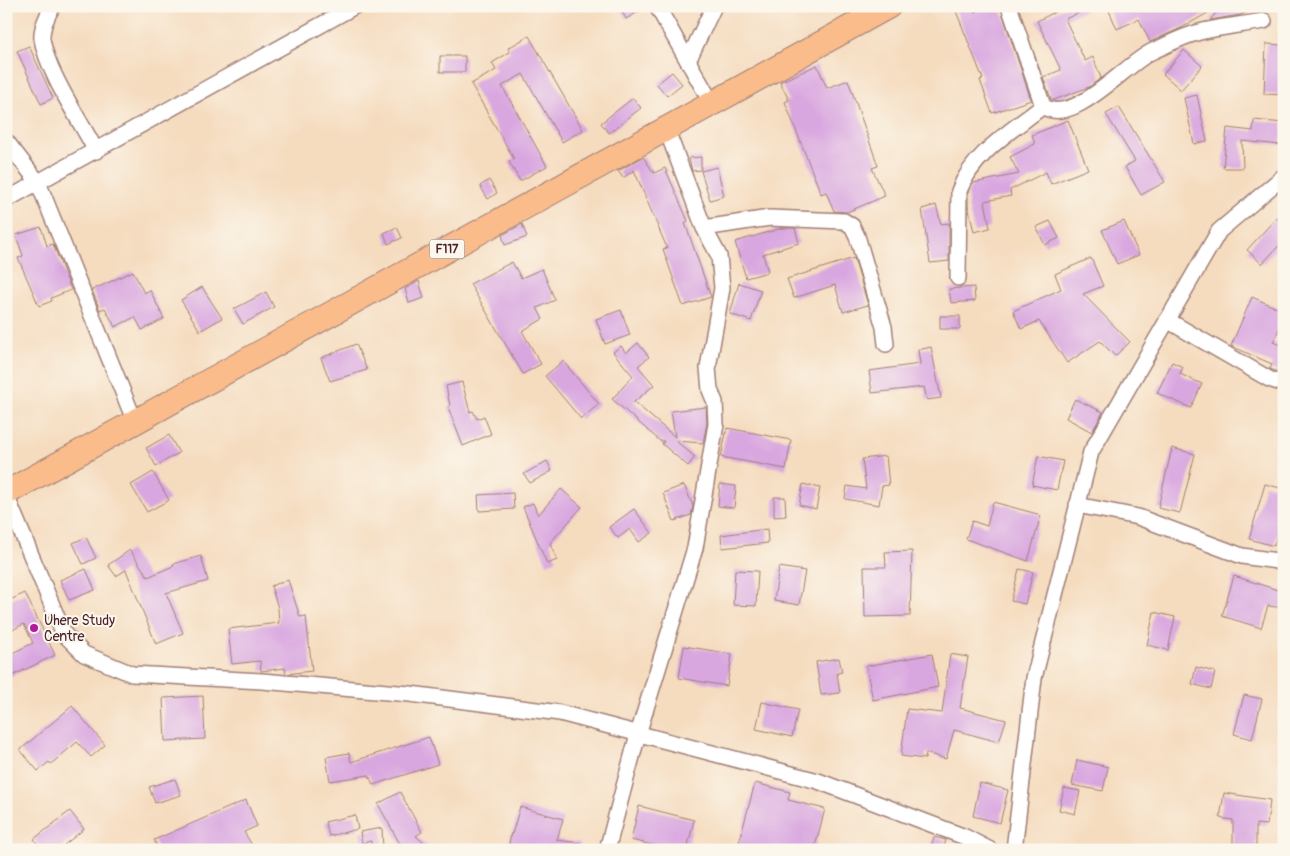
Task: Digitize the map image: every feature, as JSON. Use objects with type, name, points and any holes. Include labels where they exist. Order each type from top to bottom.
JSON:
[{"type":"main road","name":"F117","points":[[6,494],[712,102],[889,6]]},
{"type":"street","points":[[53,6],[44,25],[42,38],[53,70],[96,150]]},
{"type":"street","points":[[6,200],[356,6]]},
{"type":"street","points":[[657,6],[712,102]]},
{"type":"street","points":[[688,60],[714,6]]},
{"type":"street","points":[[1009,6],[1043,106],[1057,112],[1069,108],[1102,89],[1150,52],[1195,33],[1264,21]]},
{"type":"street","points":[[958,278],[959,191],[963,182],[973,165],[999,140],[1043,106]]},
{"type":"street","points":[[607,850],[638,734],[695,548],[716,424],[715,402],[710,390],[708,368],[722,288],[719,256],[704,228],[666,128]]},
{"type":"street","points":[[6,141],[38,182],[135,422]]},
{"type":"street","points":[[1014,850],[1034,678],[1090,452],[1219,231],[1284,176]]},
{"type":"street","points":[[704,228],[770,218],[844,221],[852,226],[857,236],[884,327],[886,344]]},
{"type":"street","points":[[1167,320],[1268,380],[1284,384]]},
{"type":"street","points":[[6,494],[64,634],[84,654],[132,674],[262,681],[410,694],[551,712],[818,781],[965,837],[990,850]]},
{"type":"street","points":[[1077,506],[1138,517],[1242,556],[1284,562]]},
{"type":"building","points":[[619,6],[648,6],[626,19]]},
{"type":"building","points":[[954,6],[973,6],[975,12],[989,6],[1000,6],[1031,100],[992,113],[980,80],[983,79]]},
{"type":"building","points":[[1067,6],[1094,6],[1065,19],[1085,61],[1093,57],[1101,78],[1089,87],[1054,100],[1051,99],[1043,77],[1061,70],[1037,21]]},
{"type":"building","points":[[1107,6],[1220,6],[1183,27],[1150,42],[1139,19],[1117,29]]},
{"type":"building","points":[[1222,6],[1261,7],[1240,15],[1210,20]]},
{"type":"building","points":[[529,36],[583,130],[562,142],[523,74],[502,86],[547,166],[520,181],[509,162],[514,159],[471,84],[496,70],[492,63],[510,52],[508,48]]},
{"type":"building","points":[[1266,44],[1284,45],[1284,95],[1264,94]]},
{"type":"building","points":[[29,46],[53,98],[41,104],[17,51]]},
{"type":"building","points":[[1184,50],[1202,66],[1181,90],[1163,74]]},
{"type":"building","points":[[440,56],[465,56],[465,72],[440,72]]},
{"type":"building","points":[[817,65],[827,88],[848,80],[878,166],[872,168],[885,196],[847,212],[834,211],[826,192],[821,194],[785,102],[789,100],[780,82]]},
{"type":"building","points":[[672,72],[682,84],[667,96],[657,84]]},
{"type":"building","points":[[1197,95],[1207,141],[1194,144],[1184,98]]},
{"type":"building","points":[[633,98],[641,108],[609,133],[601,123]]},
{"type":"building","points":[[1119,107],[1165,182],[1141,195],[1125,167],[1135,161],[1106,114]]},
{"type":"building","points":[[1068,120],[1088,169],[1051,184],[1046,172],[1010,190],[1011,196],[985,201],[990,228],[974,232],[968,205],[968,193],[973,183],[1019,174],[1010,157],[1035,144],[1032,135]]},
{"type":"building","points":[[1254,120],[1283,123],[1281,145],[1242,141],[1243,168],[1223,168],[1227,128],[1253,131]]},
{"type":"building","points":[[643,157],[654,173],[665,168],[688,221],[685,223],[711,297],[683,306],[663,249],[667,248],[634,170],[623,178],[618,171]]},
{"type":"building","points":[[701,157],[701,170],[692,171],[689,158]]},
{"type":"building","points":[[717,167],[724,196],[710,200],[701,171]]},
{"type":"building","points":[[489,180],[497,193],[488,199],[480,186]]},
{"type":"building","points":[[936,205],[941,224],[949,223],[949,261],[930,263],[922,209]]},
{"type":"building","points":[[1276,218],[1284,225],[1284,240],[1262,264],[1247,250]]},
{"type":"building","points":[[1050,221],[1059,238],[1045,245],[1036,227]]},
{"type":"building","points":[[1124,221],[1139,255],[1117,264],[1102,230]]},
{"type":"building","points":[[522,224],[527,237],[505,245],[502,235]]},
{"type":"building","points":[[41,227],[47,246],[53,244],[71,290],[51,298],[52,301],[39,306],[18,258],[23,256],[16,235]]},
{"type":"building","points":[[397,227],[402,238],[388,244],[384,233]]},
{"type":"building","points":[[782,228],[795,228],[799,243],[763,254],[768,272],[746,278],[735,242]]},
{"type":"building","points":[[854,258],[868,305],[843,312],[835,285],[794,298],[787,279]]},
{"type":"building","points":[[1091,258],[1103,286],[1083,294],[1130,342],[1115,356],[1100,341],[1067,363],[1039,321],[1021,329],[1013,311],[1061,289],[1055,274]]},
{"type":"building","points":[[512,262],[521,278],[542,269],[555,300],[537,308],[543,319],[522,331],[541,364],[523,374],[470,284]]},
{"type":"building","points":[[133,271],[144,293],[150,290],[164,319],[142,330],[135,317],[115,327],[105,308],[100,310],[92,290]]},
{"type":"building","points":[[419,281],[424,298],[409,303],[405,289]]},
{"type":"building","points":[[739,283],[761,290],[751,321],[730,314]]},
{"type":"building","points":[[202,287],[222,318],[200,331],[181,300]]},
{"type":"building","points":[[974,287],[975,301],[951,303],[949,289]]},
{"type":"building","points":[[266,292],[274,307],[243,324],[234,309]]},
{"type":"building","points":[[1252,297],[1284,311],[1284,319],[1273,342],[1280,345],[1284,336],[1284,374],[1270,369],[1272,364],[1231,346]]},
{"type":"building","points":[[621,310],[630,335],[605,344],[596,319]]},
{"type":"building","points":[[940,316],[960,316],[960,329],[940,329]]},
{"type":"building","points":[[638,343],[649,357],[638,366],[654,385],[634,402],[675,437],[671,411],[706,407],[707,423],[703,443],[676,441],[695,457],[688,466],[662,444],[664,441],[660,441],[612,399],[633,376],[613,352],[621,346],[626,353]]},
{"type":"building","points":[[356,344],[367,370],[330,381],[321,358]]},
{"type":"building","points":[[931,347],[941,398],[927,400],[924,387],[872,393],[869,371],[920,364],[918,350]]},
{"type":"building","points":[[563,361],[599,404],[581,419],[545,376]]},
{"type":"building","points":[[1172,362],[1183,367],[1180,374],[1202,384],[1191,408],[1157,393]]},
{"type":"building","points":[[462,382],[470,412],[473,411],[477,419],[484,416],[491,434],[463,446],[448,407],[450,406],[446,386]]},
{"type":"building","points":[[1075,399],[1103,412],[1092,432],[1066,418]]},
{"type":"building","points":[[727,428],[791,440],[786,469],[721,457]]},
{"type":"building","points":[[169,435],[179,453],[156,466],[146,448]]},
{"type":"building","points":[[1172,448],[1195,454],[1180,513],[1158,508]]},
{"type":"building","points":[[886,456],[889,485],[882,486],[879,505],[845,499],[847,486],[866,489],[862,459]]},
{"type":"building","points":[[1038,456],[1063,461],[1057,490],[1032,485]]},
{"type":"building","points":[[547,461],[552,471],[530,483],[524,474]]},
{"type":"building","points":[[153,472],[169,500],[147,512],[131,485]]},
{"type":"building","points":[[720,484],[736,486],[734,508],[718,506]]},
{"type":"building","points":[[803,484],[820,488],[816,509],[799,505]]},
{"type":"building","points":[[1265,484],[1284,489],[1284,511],[1274,546],[1249,539]]},
{"type":"building","points":[[684,485],[693,506],[691,515],[674,521],[663,493]]},
{"type":"building","points":[[561,489],[582,507],[550,543],[557,560],[547,564],[523,507],[533,503],[538,515]]},
{"type":"building","points":[[513,493],[514,509],[479,511],[478,495]]},
{"type":"building","points":[[774,497],[785,497],[786,516],[774,517]]},
{"type":"building","points":[[993,502],[1041,515],[1028,561],[966,539],[972,521],[987,526]]},
{"type":"building","points":[[634,509],[652,533],[639,542],[630,529],[618,538],[609,527]]},
{"type":"building","points":[[767,529],[768,543],[722,548],[721,535]]},
{"type":"building","points":[[86,537],[96,558],[83,564],[73,543]]},
{"type":"building","points":[[130,550],[148,577],[173,566],[173,564],[201,556],[208,581],[166,593],[183,633],[156,644],[126,570],[116,576],[108,565]]},
{"type":"building","points":[[912,551],[910,616],[865,617],[864,567],[886,567],[885,552]]},
{"type":"building","points":[[779,567],[805,571],[799,605],[774,601]]},
{"type":"building","points":[[86,569],[95,590],[69,600],[60,580]]},
{"type":"building","points":[[1019,569],[1033,572],[1025,604],[1011,601]]},
{"type":"building","points":[[735,570],[758,571],[756,606],[733,605]]},
{"type":"building","points":[[1234,576],[1284,592],[1284,608],[1268,606],[1261,628],[1222,616]]},
{"type":"building","points":[[288,580],[300,617],[306,616],[312,671],[286,674],[285,668],[261,671],[260,661],[232,664],[228,629],[279,623],[278,608],[271,586]]},
{"type":"building","name":"Uhere Study Centre","points":[[25,593],[55,655],[6,679],[6,656],[33,643],[24,624],[6,633],[6,602]]},
{"type":"building","points":[[1154,612],[1175,617],[1168,650],[1147,645]]},
{"type":"building","points":[[684,646],[732,654],[727,686],[679,678]]},
{"type":"building","points":[[932,654],[938,687],[873,700],[866,666]]},
{"type":"building","points":[[950,654],[968,657],[960,708],[1006,720],[999,742],[954,730],[946,759],[926,753],[925,759],[901,756],[907,709],[942,713]]},
{"type":"building","points":[[839,658],[842,672],[837,673],[840,693],[821,695],[816,662]]},
{"type":"building","points":[[1196,667],[1215,672],[1211,689],[1192,684]]},
{"type":"building","points":[[1244,695],[1262,699],[1252,739],[1234,734]]},
{"type":"building","points":[[203,696],[205,739],[165,741],[163,698]]},
{"type":"building","points":[[762,702],[798,710],[792,737],[756,729]]},
{"type":"building","points":[[72,706],[105,745],[91,757],[77,742],[51,764],[49,762],[38,771],[20,750]]},
{"type":"building","points":[[429,737],[438,764],[373,785],[369,775],[330,781],[326,757],[349,753],[351,762]]},
{"type":"building","points":[[1077,760],[1108,767],[1103,791],[1072,785]]},
{"type":"building","points":[[175,779],[181,795],[155,803],[149,787]]},
{"type":"building","points":[[755,783],[790,792],[788,800],[825,809],[814,850],[752,850],[738,846]]},
{"type":"building","points":[[980,783],[1008,790],[1000,823],[973,816]]},
{"type":"building","points":[[1064,788],[1080,791],[1075,814],[1059,810]]},
{"type":"building","points":[[400,792],[422,832],[416,836],[432,850],[410,850],[402,843],[400,844],[378,804]]},
{"type":"building","points":[[1224,793],[1270,800],[1267,825],[1256,824],[1256,850],[1233,850],[1233,820],[1220,818]]},
{"type":"building","points":[[246,800],[257,826],[244,832],[255,850],[159,850],[154,840]]},
{"type":"building","points":[[639,806],[694,820],[687,850],[673,850],[631,840]]},
{"type":"building","points":[[520,807],[563,819],[557,840],[580,843],[579,850],[508,850],[511,833]]},
{"type":"building","points":[[70,811],[84,829],[58,850],[42,850],[34,839]]},
{"type":"building","points":[[355,815],[358,829],[329,836],[325,822]]},
{"type":"building","points":[[382,828],[383,850],[371,850],[371,841],[362,843],[360,832]]},
{"type":"building","points":[[934,837],[946,840],[943,850],[931,847]]},
{"type":"place","name":"Uhere Study Centre","points":[[34,628]]}]
